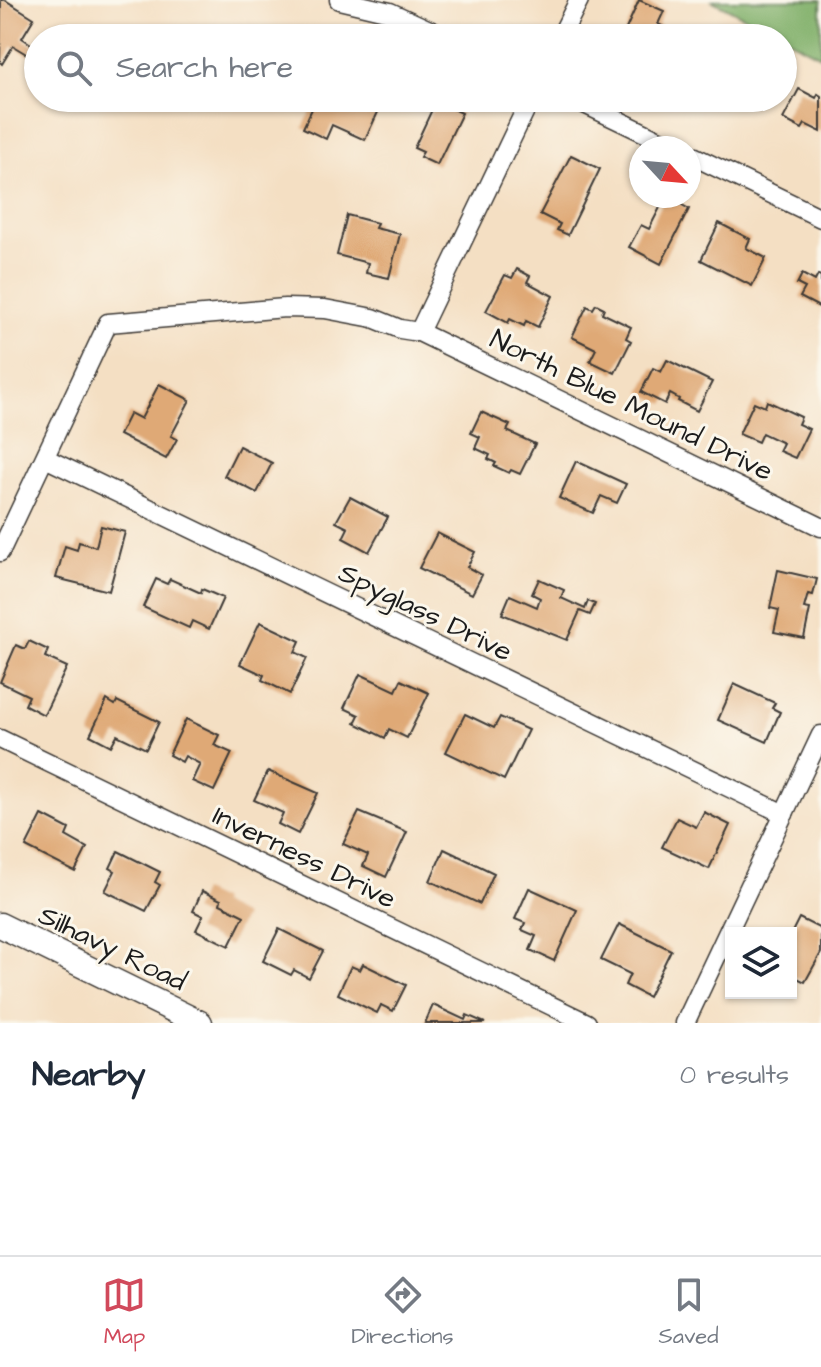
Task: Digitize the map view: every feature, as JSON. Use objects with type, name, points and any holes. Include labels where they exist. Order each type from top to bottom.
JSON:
[{"type":"street","points":[[339,0],[390,12],[416,24]]},
{"type":"street","points":[[567,24],[579,0]]},
{"type":"street","points":[[419,332],[524,112]]},
{"type":"street","points":[[601,112],[651,136]]},
{"type":"street","points":[[701,160],[821,218]]},
{"type":"street","name":"North Blue Mound Drive","points":[[45,458],[108,323],[285,308],[325,309],[373,318],[400,329],[419,332],[821,527]]},
{"type":"street","points":[[0,552],[45,458]]},
{"type":"street","name":"Spyglass Drive","points":[[45,458],[784,814]]},
{"type":"street","points":[[685,1023],[821,735]]},
{"type":"street","name":"Inverness Drive","points":[[0,739],[587,1023]]},
{"type":"street","name":"Silhavy Road","points":[[0,925],[200,1023]]},
{"type":"green space","points":[[711,0],[821,0],[821,56],[797,44],[797,24],[758,24]]},
{"type":"building","points":[[1,0],[5,0],[34,18],[30,24],[24,24],[24,53],[13,46],[2,64]]},
{"type":"building","points":[[639,0],[664,11],[658,24],[628,24]]},
{"type":"building","points":[[799,89],[816,98],[818,94],[821,96],[821,132],[805,124],[802,129],[783,119],[787,112],[797,112]]},
{"type":"building","points":[[310,112],[378,112],[365,140],[332,125],[326,139],[303,128]]},
{"type":"building","points":[[431,112],[462,113],[437,165],[420,157],[423,152],[414,148]]},
{"type":"building","points":[[571,155],[600,169],[568,235],[557,230],[560,224],[540,214]]},
{"type":"building","points":[[660,208],[689,209],[661,264],[629,247],[641,225],[649,229]]},
{"type":"building","points":[[347,215],[377,223],[375,228],[400,234],[389,278],[366,273],[368,263],[337,255]]},
{"type":"building","points":[[719,223],[750,239],[746,248],[766,258],[752,286],[701,260]]},
{"type":"building","points":[[517,269],[530,276],[527,282],[553,296],[538,327],[526,321],[524,326],[510,319],[508,323],[486,311],[505,275],[512,278]]},
{"type":"building","points":[[802,274],[815,281],[818,275],[821,276],[821,308],[800,297],[805,288],[797,284]]},
{"type":"building","points":[[596,304],[604,308],[602,313],[631,327],[626,338],[631,341],[615,373],[590,361],[596,349],[572,337],[587,306],[593,309]]},
{"type":"building","points":[[667,360],[712,382],[697,411],[670,394],[665,404],[641,392],[653,368],[661,372]]},
{"type":"building","points":[[159,384],[190,400],[171,436],[177,439],[166,459],[119,435],[130,413],[141,419]]},
{"type":"building","points":[[767,401],[801,417],[798,424],[809,429],[795,458],[779,451],[783,443],[762,433],[758,442],[739,434],[754,402],[765,407]]},
{"type":"building","points":[[481,412],[510,425],[507,431],[535,444],[520,474],[494,466],[496,463],[488,459],[490,455],[475,448],[480,437],[471,433]]},
{"type":"building","points":[[239,446],[272,463],[257,493],[224,476]]},
{"type":"building","points":[[576,461],[626,484],[617,503],[601,496],[593,513],[559,498]]},
{"type":"building","points":[[350,497],[388,517],[369,552],[343,538],[348,528],[336,522]]},
{"type":"building","points":[[101,526],[125,532],[109,591],[56,578],[65,546],[77,550],[79,542],[96,547]]},
{"type":"building","points":[[437,533],[475,552],[467,567],[482,575],[472,594],[419,568]]},
{"type":"building","points":[[778,570],[817,579],[813,595],[808,594],[804,608],[810,609],[804,638],[774,632],[779,610],[770,608]]},
{"type":"building","points":[[156,579],[167,584],[170,579],[201,593],[202,589],[223,598],[209,629],[192,621],[189,628],[143,607]]},
{"type":"building","points":[[539,579],[564,590],[561,598],[585,609],[588,601],[595,604],[590,615],[580,611],[567,640],[502,614],[510,595],[537,607],[540,598],[532,594]]},
{"type":"building","points":[[260,622],[300,641],[295,652],[307,658],[290,694],[262,680],[264,675],[240,664]]},
{"type":"building","points":[[29,641],[48,650],[45,657],[67,667],[44,715],[25,705],[29,696],[0,682],[16,645],[25,649]]},
{"type":"building","points":[[360,674],[396,691],[401,680],[429,693],[407,738],[389,729],[385,738],[355,723],[359,715],[344,708]]},
{"type":"building","points":[[734,684],[775,703],[772,708],[780,712],[767,742],[718,720]]},
{"type":"building","points":[[107,700],[115,705],[117,701],[159,722],[146,749],[117,735],[111,746],[90,735]]},
{"type":"building","points":[[465,714],[494,728],[500,717],[528,730],[504,780],[446,752]]},
{"type":"building","points":[[186,719],[219,735],[214,745],[232,753],[214,791],[192,781],[200,764],[185,756],[182,762],[169,755]]},
{"type":"building","points":[[268,771],[318,793],[298,834],[278,824],[283,813],[254,800]]},
{"type":"building","points":[[359,812],[407,832],[386,877],[363,866],[368,855],[343,844]]},
{"type":"building","points":[[704,812],[730,825],[709,869],[662,847],[677,818],[696,827]]},
{"type":"building","points":[[42,815],[69,829],[66,836],[87,848],[75,872],[26,847]]},
{"type":"building","points":[[444,849],[494,873],[480,904],[430,881]]},
{"type":"building","points":[[118,851],[160,872],[155,882],[160,885],[146,911],[105,891],[115,871],[110,868]]},
{"type":"building","points":[[529,888],[577,910],[554,961],[530,950],[536,936],[522,930],[525,923],[515,919]]},
{"type":"building","points":[[202,891],[244,916],[229,946],[196,930],[203,916],[193,911]]},
{"type":"building","points":[[799,918],[821,929],[821,953],[805,982],[797,978],[797,927],[794,927]]},
{"type":"building","points":[[619,924],[671,950],[648,997],[625,985],[630,974],[601,960]]},
{"type":"building","points":[[279,929],[323,951],[309,978],[294,970],[291,975],[263,961]]},
{"type":"building","points":[[363,964],[406,985],[393,1011],[381,1005],[377,1013],[338,994],[351,966],[360,970]]},
{"type":"building","points":[[433,1005],[465,1020],[467,1015],[485,1023],[425,1023]]}]
